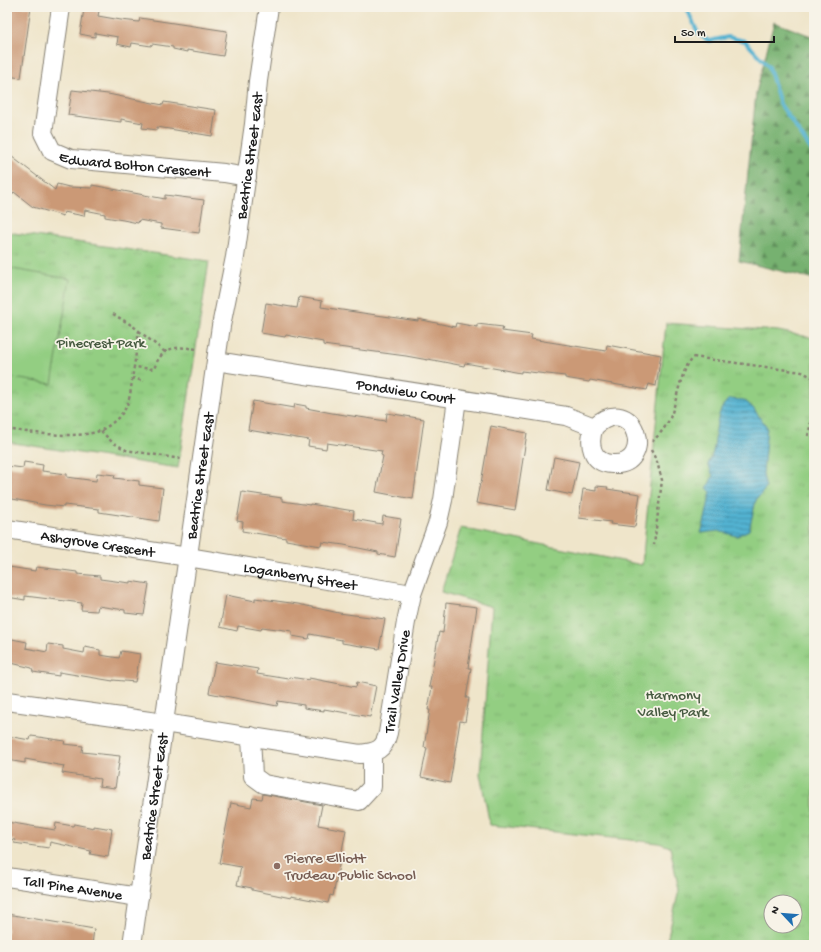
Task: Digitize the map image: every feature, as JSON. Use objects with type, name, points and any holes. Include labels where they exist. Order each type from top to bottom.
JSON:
[{"type":"street","name":"Edward Bolton Crescent","points":[[61,7],[43,133],[52,151],[71,158],[224,173],[247,177]]},
{"type":"street","name":"Beatrice Street East","points":[[132,945],[221,326],[235,257],[247,177],[258,81],[269,7]]},
{"type":"street","name":"Pondview Court","points":[[216,361],[566,416],[594,427]]},
{"type":"street","name":"Trail Valley Drive","points":[[164,723],[360,754],[381,749],[386,741],[388,733],[412,594],[438,522],[443,500],[457,399]]},
{"type":"street","name":"Ashgrove Crescent","points":[[7,529],[188,557]]},
{"type":"street","name":"Loganberry Street","points":[[188,557],[412,594]]},
{"type":"street","points":[[7,701],[164,723]]},
{"type":"street","points":[[251,736],[253,776],[264,784],[359,801],[372,787],[372,752]]},
{"type":"street","name":"Tall Pine Avenue","points":[[7,877],[139,897]]},
{"type":"path","points":[[113,314],[133,326],[165,352]]},
{"type":"path","points":[[7,429],[20,432],[69,435],[87,434],[101,431],[110,425],[123,412],[128,402],[139,331]]},
{"type":"path","points":[[134,367],[154,369],[157,360],[165,352],[174,348],[184,347],[197,349]]},
{"type":"path","points":[[654,545],[662,480],[657,462],[649,446],[668,423],[686,365],[693,357],[802,372],[814,378]]},
{"type":"path","points":[[132,378],[144,380]]},
{"type":"path","points":[[808,436],[814,408]]},
{"type":"path","points":[[101,431],[112,442],[126,450],[181,459]]},
{"type":"green space","points":[[774,22],[814,37],[814,279],[739,261],[756,93]]},
{"type":"green space","name":"Pinecrest Park","points":[[7,232],[209,261],[178,468],[7,442]]},
{"type":"green space","points":[[7,268],[70,279],[52,384],[7,377]]},
{"type":"green space","name":"Harmony Valley Park","points":[[666,323],[778,331],[814,338],[814,945],[666,945],[679,890],[670,847],[659,843],[490,825],[480,774],[492,607],[441,592],[461,528],[642,565]]},
{"type":"water","points":[[729,399],[744,400],[753,408],[767,427],[763,474],[766,488],[756,500],[749,530],[737,536],[718,531],[701,533],[711,492],[707,488],[713,476],[708,464],[714,448],[719,414]]},
{"type":"building","points":[[7,7],[31,7],[21,78],[7,76]]},
{"type":"building","points":[[84,9],[99,11],[98,16],[121,20],[139,22],[140,18],[227,31],[223,56],[187,50],[187,52],[173,49],[173,47],[152,44],[151,46],[132,43],[131,47],[117,44],[118,37],[95,33],[95,37],[80,34]]},
{"type":"building","points":[[72,90],[108,94],[163,105],[164,102],[216,110],[212,136],[157,127],[157,130],[142,128],[143,123],[121,119],[121,122],[68,115]]},
{"type":"building","points":[[7,153],[55,190],[57,184],[69,187],[92,188],[92,185],[165,199],[165,195],[204,200],[199,233],[161,228],[161,224],[139,220],[138,223],[105,217],[105,214],[85,210],[84,216],[64,212],[63,216],[33,207],[14,192],[7,201]]},
{"type":"building","points":[[299,297],[322,301],[321,307],[418,321],[418,319],[455,327],[456,323],[477,327],[477,324],[503,327],[502,331],[532,335],[531,339],[606,351],[607,345],[661,355],[656,386],[649,384],[647,390],[590,380],[589,382],[565,378],[565,376],[521,371],[521,373],[465,363],[464,366],[428,359],[323,345],[323,342],[286,335],[285,337],[261,333],[266,303],[297,308]]},
{"type":"building","points":[[253,401],[294,408],[295,404],[306,406],[306,408],[332,413],[386,421],[387,413],[424,419],[413,499],[376,492],[383,456],[381,455],[382,451],[327,443],[326,449],[308,446],[309,440],[248,430]]},
{"type":"building","points":[[491,426],[527,433],[515,510],[476,503]]},
{"type":"building","points":[[554,457],[579,462],[572,495],[548,490]]},
{"type":"building","points":[[24,462],[43,465],[42,471],[67,474],[67,477],[96,481],[97,473],[115,475],[114,478],[139,481],[139,485],[163,488],[159,521],[99,512],[99,509],[64,505],[64,507],[45,505],[7,498],[7,466],[23,468]]},
{"type":"building","points":[[596,486],[640,494],[635,527],[579,518],[583,489],[596,491]]},
{"type":"building","points":[[242,492],[282,498],[282,501],[354,511],[353,519],[382,524],[383,516],[401,519],[395,557],[344,545],[322,542],[321,546],[286,540],[286,538],[242,531],[243,522],[237,521]]},
{"type":"building","points":[[9,567],[35,571],[36,567],[62,570],[77,572],[77,574],[100,576],[100,579],[149,584],[144,615],[125,613],[125,610],[98,606],[97,611],[81,610],[82,603],[25,596],[25,600],[7,597]]},
{"type":"building","points":[[226,595],[255,601],[255,598],[298,604],[339,613],[385,619],[379,649],[342,643],[342,640],[310,634],[309,639],[292,636],[292,631],[262,627],[261,630],[238,626],[237,631],[220,627]]},
{"type":"building","points":[[446,603],[477,607],[468,668],[471,668],[466,698],[469,698],[465,722],[460,721],[450,783],[421,777],[427,748],[424,747],[432,687],[429,687],[439,632],[443,633]]},
{"type":"building","points":[[12,639],[27,642],[26,648],[47,652],[48,644],[63,646],[63,649],[84,653],[85,647],[100,650],[100,655],[119,658],[121,651],[140,654],[135,682],[113,681],[59,672],[59,676],[33,672],[32,668],[7,662],[7,640],[11,641]]},
{"type":"building","points":[[215,662],[258,669],[257,674],[289,679],[290,677],[309,680],[309,678],[356,687],[357,682],[376,686],[370,717],[324,709],[324,711],[304,708],[304,705],[278,701],[277,706],[209,693]]},
{"type":"building","points":[[7,736],[30,740],[31,736],[65,741],[64,744],[83,746],[82,752],[120,756],[115,788],[99,786],[100,779],[62,773],[64,766],[25,759],[25,763],[7,760]]},
{"type":"building","points":[[263,794],[322,805],[318,825],[346,830],[333,896],[330,895],[328,903],[291,896],[291,898],[252,890],[252,888],[237,885],[241,867],[219,863],[231,803],[251,807],[253,798],[262,799]]},
{"type":"building","points":[[7,822],[55,830],[56,823],[112,829],[108,857],[90,854],[91,851],[50,842],[49,848],[14,843],[15,840],[7,839]]},
{"type":"building","points":[[7,914],[94,929],[92,945],[34,945],[7,940]]},
{"type":"waterway","points":[[686,7],[699,35],[709,41],[728,37],[745,41],[769,67],[780,104],[814,154]]},
{"type":"place","name":"Pierre Elliott Trudeau Public School","points":[[277,866]]}]
